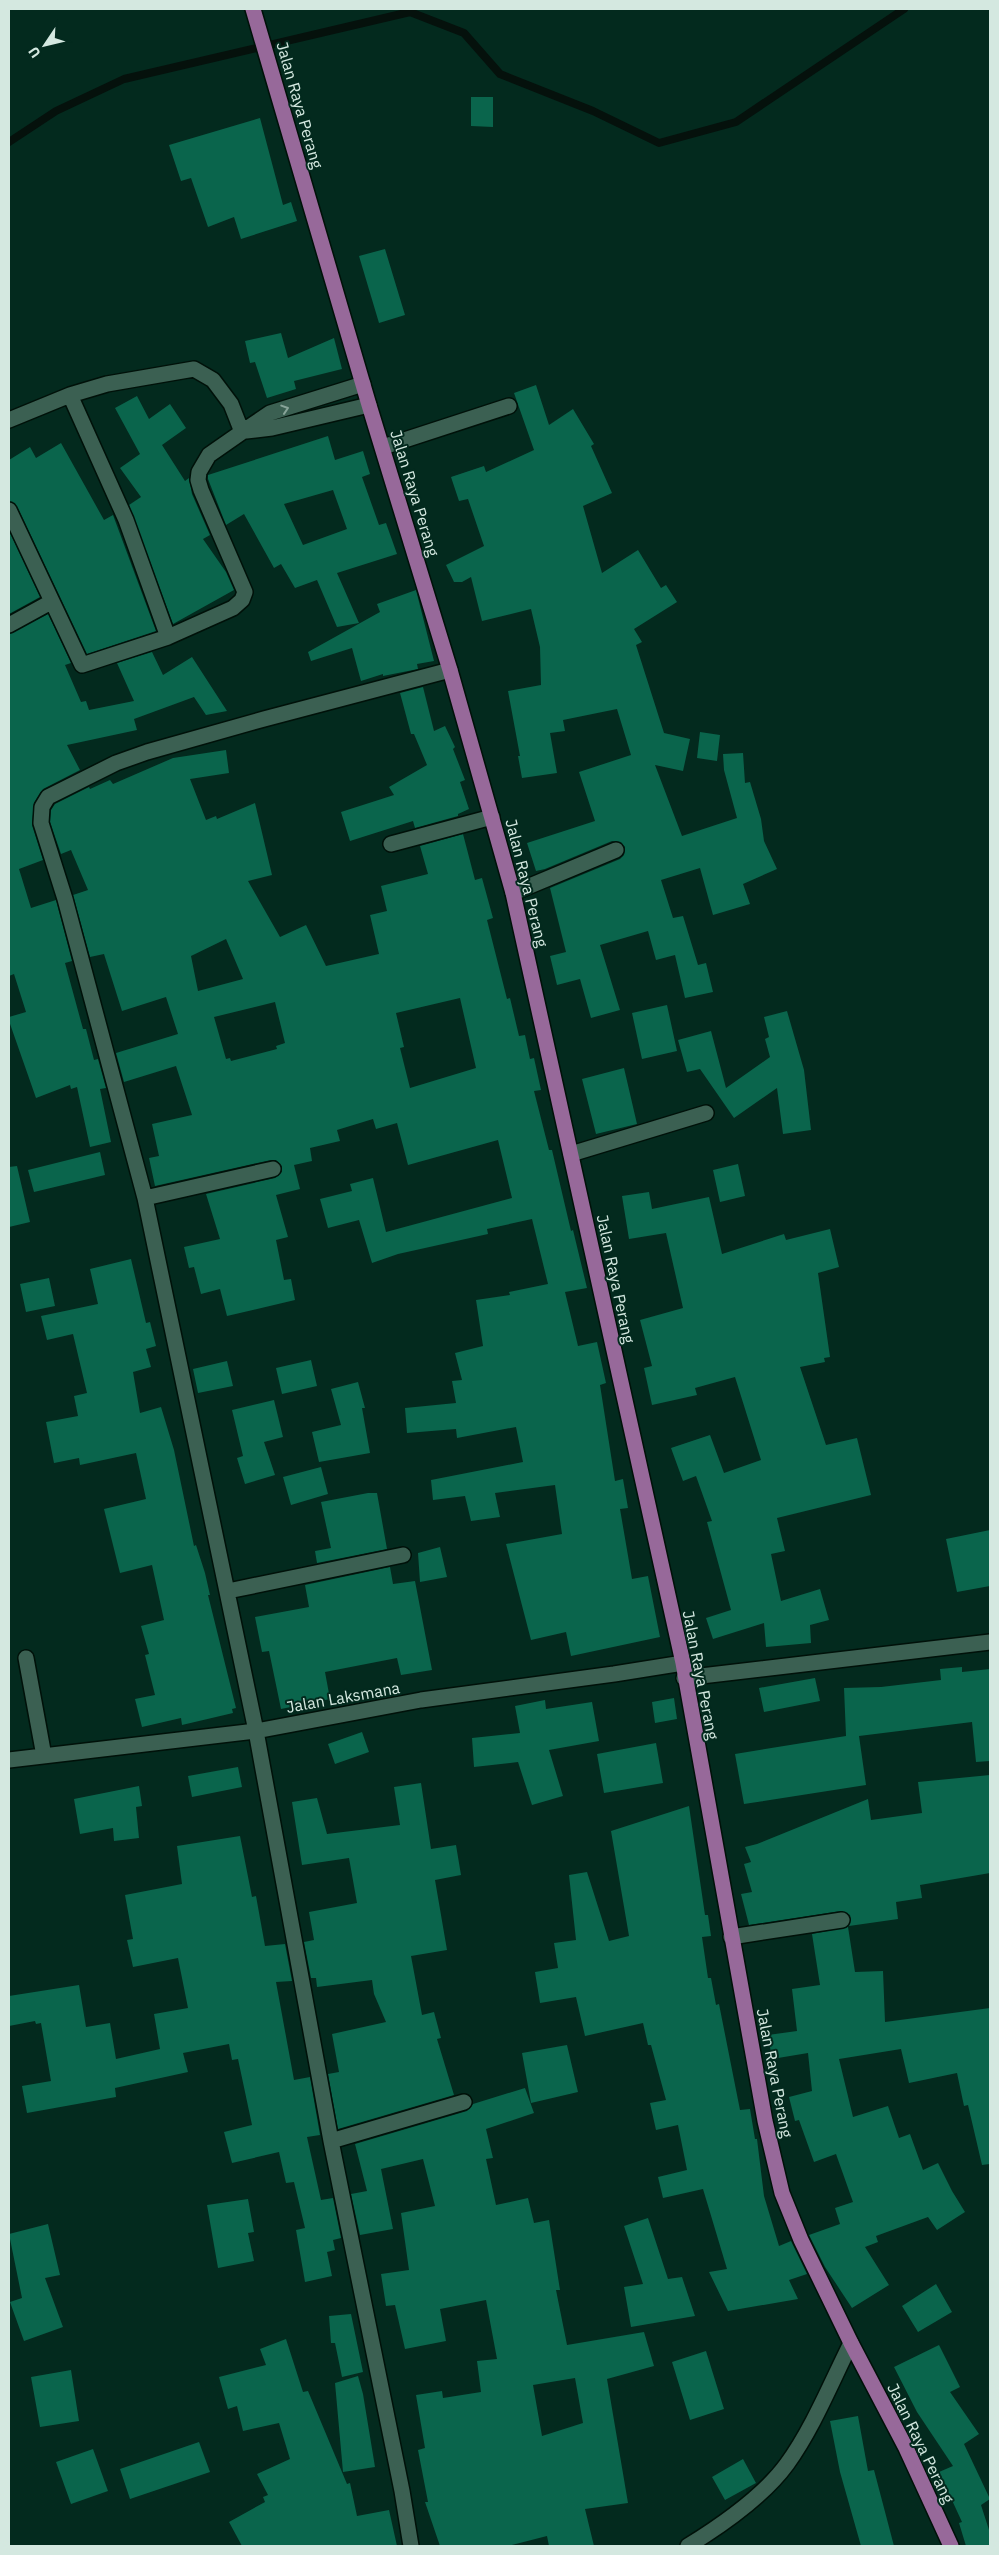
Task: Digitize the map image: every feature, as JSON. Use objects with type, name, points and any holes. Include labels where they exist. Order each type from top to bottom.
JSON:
[{"type":"main road","name":"Jalan Raya Perang","points":[[253,9],[369,405],[450,670],[513,893],[683,1670],[765,2121],[782,2193],[801,2240],[851,2343],[906,2448],[951,2546]]},
{"type":"street","points":[[9,420],[70,395],[107,384],[194,369],[213,380],[231,404],[242,432]]},
{"type":"street","points":[[9,510],[82,665],[168,638],[233,608],[242,600],[244,592],[198,480],[199,472],[209,455],[270,414],[363,384]]},
{"type":"street","points":[[70,395],[126,520],[168,638]]},
{"type":"street","points":[[242,432],[272,428],[369,405]]},
{"type":"street","points":[[383,447],[509,406]]},
{"type":"street","points":[[9,625],[51,602]]},
{"type":"street","points":[[411,2546],[402,2492],[331,2141],[256,1731],[146,1198],[65,899],[41,824],[42,807],[48,797],[80,779],[139,755],[264,719],[450,670]]},
{"type":"street","points":[[392,844],[492,818]]},
{"type":"street","points":[[513,893],[616,850]]},
{"type":"street","points":[[571,1154],[706,1113]]},
{"type":"street","points":[[146,1198],[273,1169]]},
{"type":"street","points":[[228,1591],[403,1556]]},
{"type":"street","name":"Jalan Laksmana","points":[[9,1760],[256,1731],[421,1700],[614,1674],[683,1670],[990,1642]]},
{"type":"street","points":[[26,1658],[44,1756]]},
{"type":"street","points":[[731,1937],[842,1920]]},
{"type":"street","points":[[331,2141],[464,2102]]},
{"type":"street","points":[[688,2546],[729,2521],[786,2465],[804,2437],[851,2343]]},
{"type":"building","points":[[471,97],[493,97],[493,127],[471,126]]},
{"type":"building","points":[[260,118],[283,205],[291,202],[297,221],[241,239],[234,217],[208,227],[191,178],[181,181],[169,145]]},
{"type":"building","points":[[385,249],[405,315],[379,323],[359,256]]},
{"type":"building","points":[[281,333],[288,358],[334,338],[342,369],[294,381],[296,389],[267,398],[255,362],[250,363],[245,341]]},
{"type":"building","points":[[536,385],[549,425],[573,409],[594,444],[591,446],[612,493],[583,506],[602,573],[638,550],[661,588],[666,585],[677,602],[634,629],[642,642],[636,645],[664,733],[690,739],[683,771],[655,765],[682,836],[737,818],[724,770],[723,754],[743,753],[745,783],[750,782],[761,819],[764,841],[777,869],[743,884],[750,904],[713,915],[700,868],[661,880],[673,918],[683,916],[698,965],[706,963],[713,992],[685,998],[675,955],[656,960],[648,931],[600,945],[620,1010],[591,1018],[580,979],[557,985],[550,956],[566,952],[550,888],[620,859],[624,855],[625,847],[621,842],[612,841],[536,871],[527,843],[595,821],[579,772],[631,755],[617,709],[563,720],[565,731],[550,733],[557,773],[522,778],[518,756],[520,756],[508,691],[541,685],[540,647],[531,609],[482,621],[471,577],[462,582],[454,582],[446,565],[484,546],[468,499],[459,501],[451,477],[484,466],[486,472],[534,450],[514,393]]},
{"type":"building","points":[[137,396],[149,419],[170,404],[186,428],[162,445],[185,481],[189,478],[192,494],[210,535],[203,539],[226,572],[234,590],[173,624],[129,505],[141,497],[120,468],[140,454],[115,408]]},
{"type":"building","points":[[328,436],[335,460],[363,451],[370,474],[362,477],[379,525],[386,523],[397,554],[337,573],[359,623],[337,627],[317,580],[295,588],[281,564],[274,568],[244,514],[226,525],[208,475]],"holes":[[[333,490],[347,529],[303,545],[284,504]]]},
{"type":"building","points":[[61,443],[104,520],[113,515],[156,631],[87,654],[17,506],[9,501],[9,460],[30,447],[36,458]]},
{"type":"building","points":[[9,531],[40,597],[9,614]]},
{"type":"building","points":[[416,590],[434,661],[417,664],[418,669],[383,676],[383,674],[361,681],[352,648],[311,661],[308,652],[380,612],[377,604]]},
{"type":"building","points":[[48,614],[71,663],[65,665],[81,702],[86,701],[89,710],[134,701],[117,663],[152,652],[163,675],[192,657],[227,711],[206,715],[194,697],[134,719],[137,730],[67,745],[80,770],[43,789],[34,803],[32,825],[43,860],[19,869],[31,908],[56,900],[72,961],[65,963],[83,1029],[86,1029],[94,1060],[98,1059],[106,1088],[100,1089],[111,1142],[90,1147],[77,1087],[71,1089],[70,1085],[36,1098],[9,1021],[9,1017],[26,1012],[14,974],[9,976],[9,634]]},
{"type":"building","points":[[423,687],[434,731],[445,726],[455,747],[453,749],[465,780],[460,782],[469,809],[458,814],[458,816],[415,828],[413,821],[350,841],[341,812],[394,795],[389,787],[427,765],[414,734],[411,734],[400,693]]},
{"type":"building","points":[[700,732],[720,735],[717,761],[697,758]]},
{"type":"building","points":[[226,750],[229,773],[190,779],[206,820],[216,816],[217,819],[255,803],[272,875],[248,881],[280,937],[306,925],[326,966],[379,954],[370,915],[387,911],[381,886],[428,874],[420,846],[463,834],[475,880],[482,878],[493,918],[487,920],[507,999],[510,998],[519,1036],[525,1035],[530,1059],[534,1058],[541,1090],[534,1091],[549,1150],[552,1150],[587,1288],[565,1292],[578,1346],[597,1342],[606,1383],[600,1385],[615,1481],[623,1479],[628,1508],[620,1509],[632,1579],[648,1576],[660,1637],[571,1656],[566,1632],[531,1640],[506,1544],[562,1534],[555,1485],[495,1493],[500,1517],[471,1521],[465,1496],[433,1500],[431,1480],[523,1462],[516,1427],[457,1438],[456,1429],[407,1433],[405,1408],[456,1403],[452,1381],[462,1380],[455,1353],[483,1346],[476,1300],[510,1295],[509,1292],[548,1284],[532,1219],[487,1229],[488,1234],[398,1254],[372,1263],[359,1220],[328,1228],[320,1199],[352,1191],[350,1184],[373,1178],[386,1232],[512,1198],[498,1140],[408,1165],[397,1123],[376,1129],[373,1119],[337,1130],[340,1141],[310,1148],[312,1161],[294,1165],[300,1189],[276,1195],[288,1237],[276,1240],[284,1280],[291,1279],[295,1300],[227,1316],[220,1289],[201,1294],[194,1267],[189,1268],[184,1247],[220,1239],[206,1194],[275,1178],[282,1172],[282,1166],[276,1160],[271,1160],[155,1186],[149,1158],[159,1156],[152,1124],[192,1115],[176,1066],[124,1082],[116,1053],[178,1034],[166,997],[122,1011],[104,954],[90,957],[73,895],[88,890],[71,850],[61,854],[50,822],[51,810],[55,804],[89,787],[90,789],[110,780],[113,784],[173,758]],"holes":[[[226,939],[243,979],[198,991],[191,956]],[[460,998],[476,1068],[410,1088],[400,1048],[404,1047],[396,1013]],[[275,1002],[285,1043],[276,1046],[277,1049],[231,1061],[230,1058],[226,1059],[214,1017]]]},
{"type":"building","points":[[667,1005],[677,1051],[642,1059],[632,1013]]},
{"type":"building","points":[[787,1011],[804,1070],[811,1130],[783,1134],[777,1088],[734,1118],[700,1069],[687,1072],[678,1040],[711,1031],[726,1088],[770,1057],[765,1039],[769,1037],[764,1017]]},
{"type":"building","points":[[624,1068],[637,1124],[596,1134],[582,1079]]},
{"type":"building","points":[[100,1152],[105,1175],[34,1192],[28,1170]]},
{"type":"building","points":[[738,1164],[745,1196],[720,1202],[713,1170]]},
{"type":"building","points":[[17,1166],[30,1222],[9,1227],[9,1167]]},
{"type":"building","points":[[649,1192],[652,1209],[709,1197],[722,1254],[784,1234],[786,1240],[830,1229],[839,1267],[818,1273],[830,1357],[824,1358],[825,1362],[800,1367],[826,1445],[857,1438],[871,1495],[777,1518],[785,1551],[771,1554],[781,1601],[820,1589],[829,1620],[810,1625],[811,1643],[766,1647],[764,1623],[713,1639],[706,1618],[731,1610],[707,1522],[712,1521],[696,1476],[683,1481],[671,1448],[710,1435],[724,1473],[761,1460],[735,1377],[695,1388],[697,1395],[652,1405],[644,1368],[652,1366],[640,1320],[683,1308],[666,1233],[629,1239],[622,1196]]},
{"type":"building","points":[[131,1259],[146,1323],[150,1322],[156,1346],[146,1349],[151,1367],[133,1372],[140,1413],[161,1407],[174,1450],[194,1546],[196,1545],[205,1573],[210,1595],[208,1595],[236,1708],[232,1709],[233,1713],[182,1725],[181,1718],[142,1727],[135,1699],[155,1695],[145,1655],[149,1654],[141,1626],[164,1620],[152,1565],[120,1573],[104,1509],[146,1499],[136,1453],[80,1465],[79,1458],[54,1463],[46,1422],[78,1416],[74,1396],[87,1393],[73,1334],[47,1340],[41,1316],[98,1304],[90,1269]]},
{"type":"building","points":[[49,1278],[55,1306],[26,1312],[20,1284]]},
{"type":"building","points":[[311,1360],[317,1386],[282,1394],[276,1368]]},
{"type":"building","points":[[227,1361],[233,1386],[198,1393],[193,1369]]},
{"type":"building","points":[[358,1382],[365,1408],[362,1408],[370,1453],[319,1462],[312,1432],[341,1425],[331,1389]]},
{"type":"building","points":[[274,1400],[283,1437],[264,1442],[275,1475],[245,1484],[237,1458],[243,1456],[232,1410]]},
{"type":"building","points":[[321,1467],[328,1494],[291,1505],[283,1477]]},
{"type":"building","points":[[377,1493],[387,1549],[317,1563],[315,1551],[331,1548],[321,1502]]},
{"type":"building","points":[[990,1530],[990,1586],[957,1592],[946,1539]]},
{"type":"building","points":[[440,1547],[447,1577],[420,1582],[418,1553]]},
{"type":"building","points":[[390,1567],[393,1584],[415,1581],[432,1670],[401,1675],[397,1658],[325,1672],[330,1699],[281,1709],[269,1651],[262,1652],[255,1617],[309,1607],[305,1585]]},
{"type":"building","points":[[962,1667],[962,1672],[990,1669],[990,1761],[976,1762],[972,1722],[859,1736],[866,1785],[744,1804],[735,1754],[846,1736],[844,1688],[881,1687],[941,1680],[940,1669]]},
{"type":"building","points":[[815,1678],[820,1701],[764,1712],[759,1688]]},
{"type":"building","points":[[674,1698],[677,1719],[655,1723],[652,1702]]},
{"type":"building","points":[[545,1700],[546,1709],[592,1702],[599,1741],[549,1750],[563,1796],[532,1805],[518,1762],[474,1767],[472,1738],[520,1733],[515,1706]]},
{"type":"building","points":[[362,1732],[369,1752],[335,1764],[328,1744]]},
{"type":"building","points":[[656,1743],[663,1783],[604,1793],[597,1754]]},
{"type":"building","points":[[238,1767],[242,1787],[192,1797],[188,1776]]},
{"type":"building","points":[[990,1775],[990,1873],[920,1885],[922,1898],[896,1902],[898,1919],[849,1926],[850,1915],[841,1911],[749,1925],[741,1894],[752,1892],[744,1864],[751,1862],[745,1847],[757,1844],[868,1799],[871,1820],[922,1813],[918,1782]]},
{"type":"building","points":[[421,1783],[431,1849],[456,1845],[461,1875],[435,1880],[447,1950],[411,1956],[422,2015],[434,2012],[441,2038],[437,2039],[454,2095],[338,2129],[328,2074],[339,2072],[332,2034],[386,2022],[374,1994],[372,1980],[317,1987],[316,1978],[311,1978],[304,1942],[314,1940],[309,1912],[357,1903],[349,1858],[302,1865],[292,1802],[317,1798],[327,1834],[400,1825],[394,1787]]},
{"type":"building","points":[[139,1786],[142,1806],[136,1807],[139,1838],[114,1841],[113,1828],[80,1834],[74,1799]]},
{"type":"building","points":[[689,1806],[705,1915],[708,1915],[711,1936],[702,1937],[708,1978],[711,1978],[716,2005],[719,2004],[740,2110],[750,2109],[755,2139],[757,2139],[764,2196],[779,2246],[791,2241],[807,2274],[789,2280],[798,2299],[728,2311],[709,2272],[727,2269],[703,2189],[663,2198],[658,2177],[687,2170],[678,2125],[656,2130],[650,2103],[666,2100],[651,2045],[648,2045],[643,2023],[585,2036],[576,1997],[540,2003],[535,1972],[558,1968],[554,1943],[576,1940],[569,1875],[587,1872],[609,1941],[629,1936],[611,1831]]},
{"type":"building","points":[[240,1836],[252,1897],[256,1896],[265,1946],[285,1944],[292,1981],[276,1982],[294,2080],[310,2077],[320,2135],[307,2137],[321,2200],[333,2198],[341,2238],[333,2240],[335,2250],[327,2252],[332,2276],[305,2282],[296,2230],[305,2228],[294,2182],[286,2183],[279,2152],[232,2163],[224,2132],[252,2125],[238,2059],[232,2060],[229,2044],[183,2053],[188,2072],[115,2088],[116,2097],[27,2113],[22,2086],[51,2081],[41,2023],[36,2024],[35,2021],[9,2026],[9,1996],[79,1985],[86,2027],[110,2023],[116,2059],[160,2049],[154,2014],[188,2008],[178,1958],[133,1967],[127,1940],[133,1939],[125,1895],[182,1884],[177,1846]]},
{"type":"building","points":[[848,1927],[855,1972],[883,1971],[885,2022],[990,2008],[990,2164],[982,2165],[968,2105],[964,2106],[957,2073],[909,2083],[901,2049],[839,2059],[853,2117],[888,2106],[899,2138],[910,2134],[923,2170],[938,2163],[965,2212],[937,2230],[928,2217],[876,2236],[878,2242],[865,2247],[889,2285],[852,2308],[825,2267],[809,2235],[840,2224],[835,2208],[853,2202],[836,2154],[814,2162],[799,2120],[795,2121],[789,2097],[812,2091],[808,2053],[772,2059],[768,2035],[797,2031],[792,1989],[820,1985],[812,1934]]},
{"type":"building","points":[[567,2045],[578,2092],[531,2103],[522,2053]]},
{"type":"building","points":[[525,2088],[534,2113],[486,2129],[493,2158],[486,2159],[496,2205],[528,2198],[534,2223],[549,2220],[560,2290],[556,2290],[567,2345],[644,2332],[654,2366],[607,2379],[628,2503],[585,2509],[594,2546],[549,2546],[547,2536],[508,2546],[440,2546],[425,2502],[428,2502],[418,2450],[425,2448],[416,2395],[442,2391],[443,2398],[481,2392],[477,2361],[497,2359],[486,2300],[440,2309],[446,2341],[405,2349],[395,2305],[386,2306],[381,2274],[409,2270],[401,2213],[435,2206],[423,2159],[381,2169],[393,2229],[360,2235],[351,2194],[367,2191],[355,2144],[467,2111],[473,2104]],"holes":[[[575,2378],[583,2423],[542,2436],[533,2385]]]},
{"type":"building","points":[[248,2199],[254,2232],[248,2233],[254,2261],[218,2268],[207,2205]]},
{"type":"building","points":[[648,2218],[668,2279],[682,2277],[695,2316],[631,2327],[624,2287],[643,2284],[624,2226]]},
{"type":"building","points":[[48,2224],[60,2275],[45,2278],[63,2327],[24,2341],[10,2302],[22,2298],[9,2234]]},
{"type":"building","points":[[936,2284],[952,2312],[918,2332],[902,2306]]},
{"type":"building","points":[[351,2314],[363,2372],[342,2377],[335,2343],[331,2343],[329,2316]]},
{"type":"building","points":[[286,2339],[303,2392],[308,2391],[347,2484],[350,2483],[357,2516],[389,2510],[397,2546],[242,2546],[229,2522],[265,2502],[263,2497],[268,2495],[257,2474],[290,2459],[279,2423],[243,2431],[237,2406],[228,2409],[219,2377],[266,2365],[260,2349]]},
{"type":"building","points":[[939,2345],[960,2387],[950,2392],[979,2434],[964,2444],[990,2499],[981,2505],[990,2533],[990,2546],[966,2546],[959,2523],[962,2522],[939,2472],[953,2466],[917,2412],[894,2367]]},
{"type":"building","points":[[706,2351],[724,2409],[690,2420],[672,2362]]},
{"type":"building","points":[[71,2370],[79,2421],[40,2427],[31,2377]]},
{"type":"building","points":[[358,2376],[363,2394],[375,2467],[343,2472],[335,2383]]},
{"type":"building","points":[[858,2416],[868,2471],[874,2470],[894,2546],[861,2546],[840,2472],[830,2421]]},
{"type":"building","points":[[199,2442],[210,2472],[130,2499],[120,2469]]},
{"type":"building","points":[[93,2449],[108,2491],[71,2504],[56,2462]]},
{"type":"building","points":[[743,2459],[756,2483],[725,2500],[712,2477]]},
{"type":"waterway","points":[[9,142],[56,111],[124,79],[410,12],[464,33],[500,74],[593,111],[659,143],[736,122],[904,9]]}]
